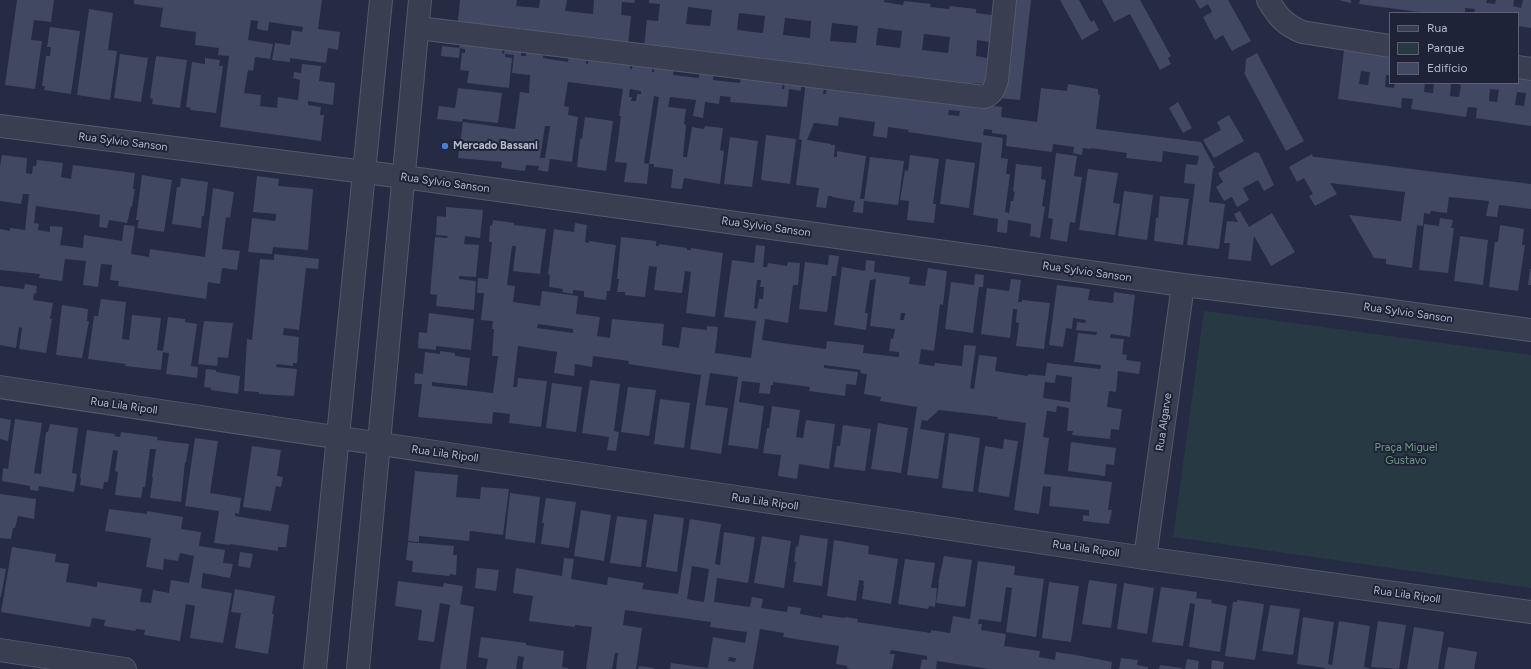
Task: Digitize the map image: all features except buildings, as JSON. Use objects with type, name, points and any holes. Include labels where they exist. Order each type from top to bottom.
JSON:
[{"type":"street","points":[[315,669],[381,0]]},
{"type":"street","points":[[358,669],[420,0]]},
{"type":"street","points":[[418,28],[984,97],[990,95],[994,90],[997,80],[1005,0]]},
{"type":"street","points":[[1268,0],[1281,20],[1290,27],[1302,32],[1389,46]]},
{"type":"street","points":[[1519,67],[1531,69]]},
{"type":"street","name":"Rua Sylvio Sanson","points":[[0,126],[404,177],[1183,285],[1349,305],[1531,330]]},
{"type":"street","name":"Rua Algarve","points":[[1145,558],[1183,285]]},
{"type":"street","name":"Rua Lila Ripoll","points":[[0,387],[1145,558],[1531,612]]},
{"type":"street","points":[[0,650],[126,669]]},
{"type":"green space","name":"Praça Miguel Gustavo","points":[[1204,311],[1531,355],[1531,588],[1173,537]]},
{"type":"place","name":"Mercado Bassani","points":[[445,146]]}]
